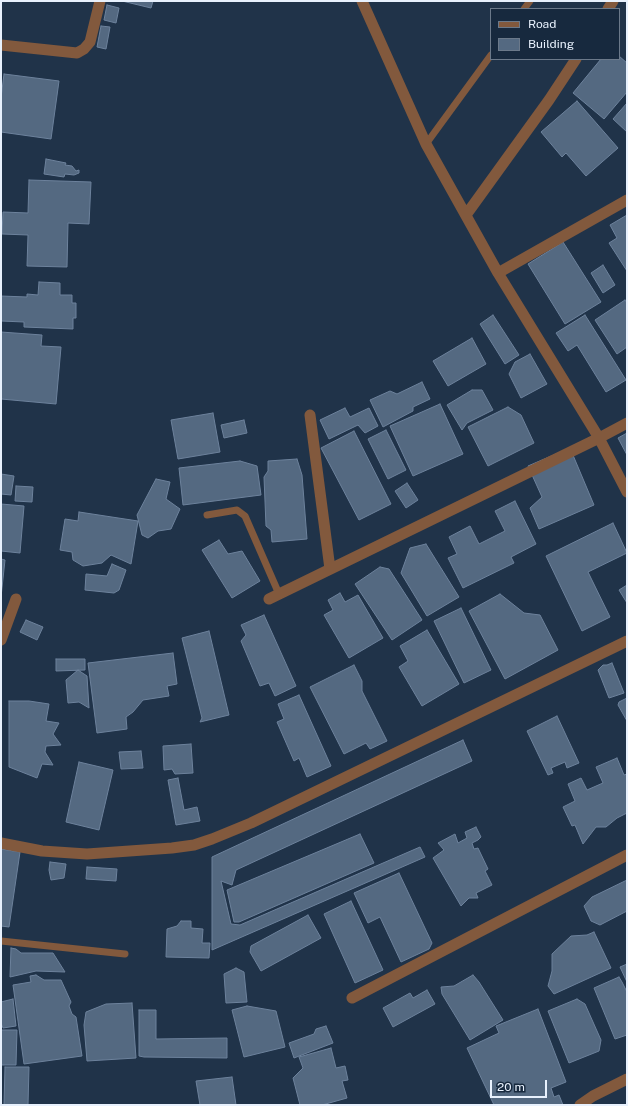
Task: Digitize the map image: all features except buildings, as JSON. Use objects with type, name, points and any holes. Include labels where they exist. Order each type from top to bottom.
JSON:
[{"type":"street","points":[[1,45],[77,53],[90,42],[100,1]]},
{"type":"street","points":[[362,1],[426,144],[498,273],[599,438],[627,492]]},
{"type":"street","points":[[466,215],[550,100],[575,60]]},
{"type":"street","points":[[498,273],[627,200]]},
{"type":"street","points":[[310,415],[330,569]]},
{"type":"street","points":[[274,597],[627,423]]},
{"type":"street","points":[[1,640],[16,599]]},
{"type":"street","points":[[1,843],[42,851],[87,854],[172,848],[212,839],[272,813],[627,641]]},
{"type":"street","points":[[352,998],[627,855]]},
{"type":"street","points":[[580,1105],[593,1096],[627,1079]]},
{"type":"lane","points":[[426,144],[490,56]]},
{"type":"lane","points":[[207,515],[237,510],[244,516],[274,597]]},
{"type":"lane","points":[[1,941],[125,954]]}]
